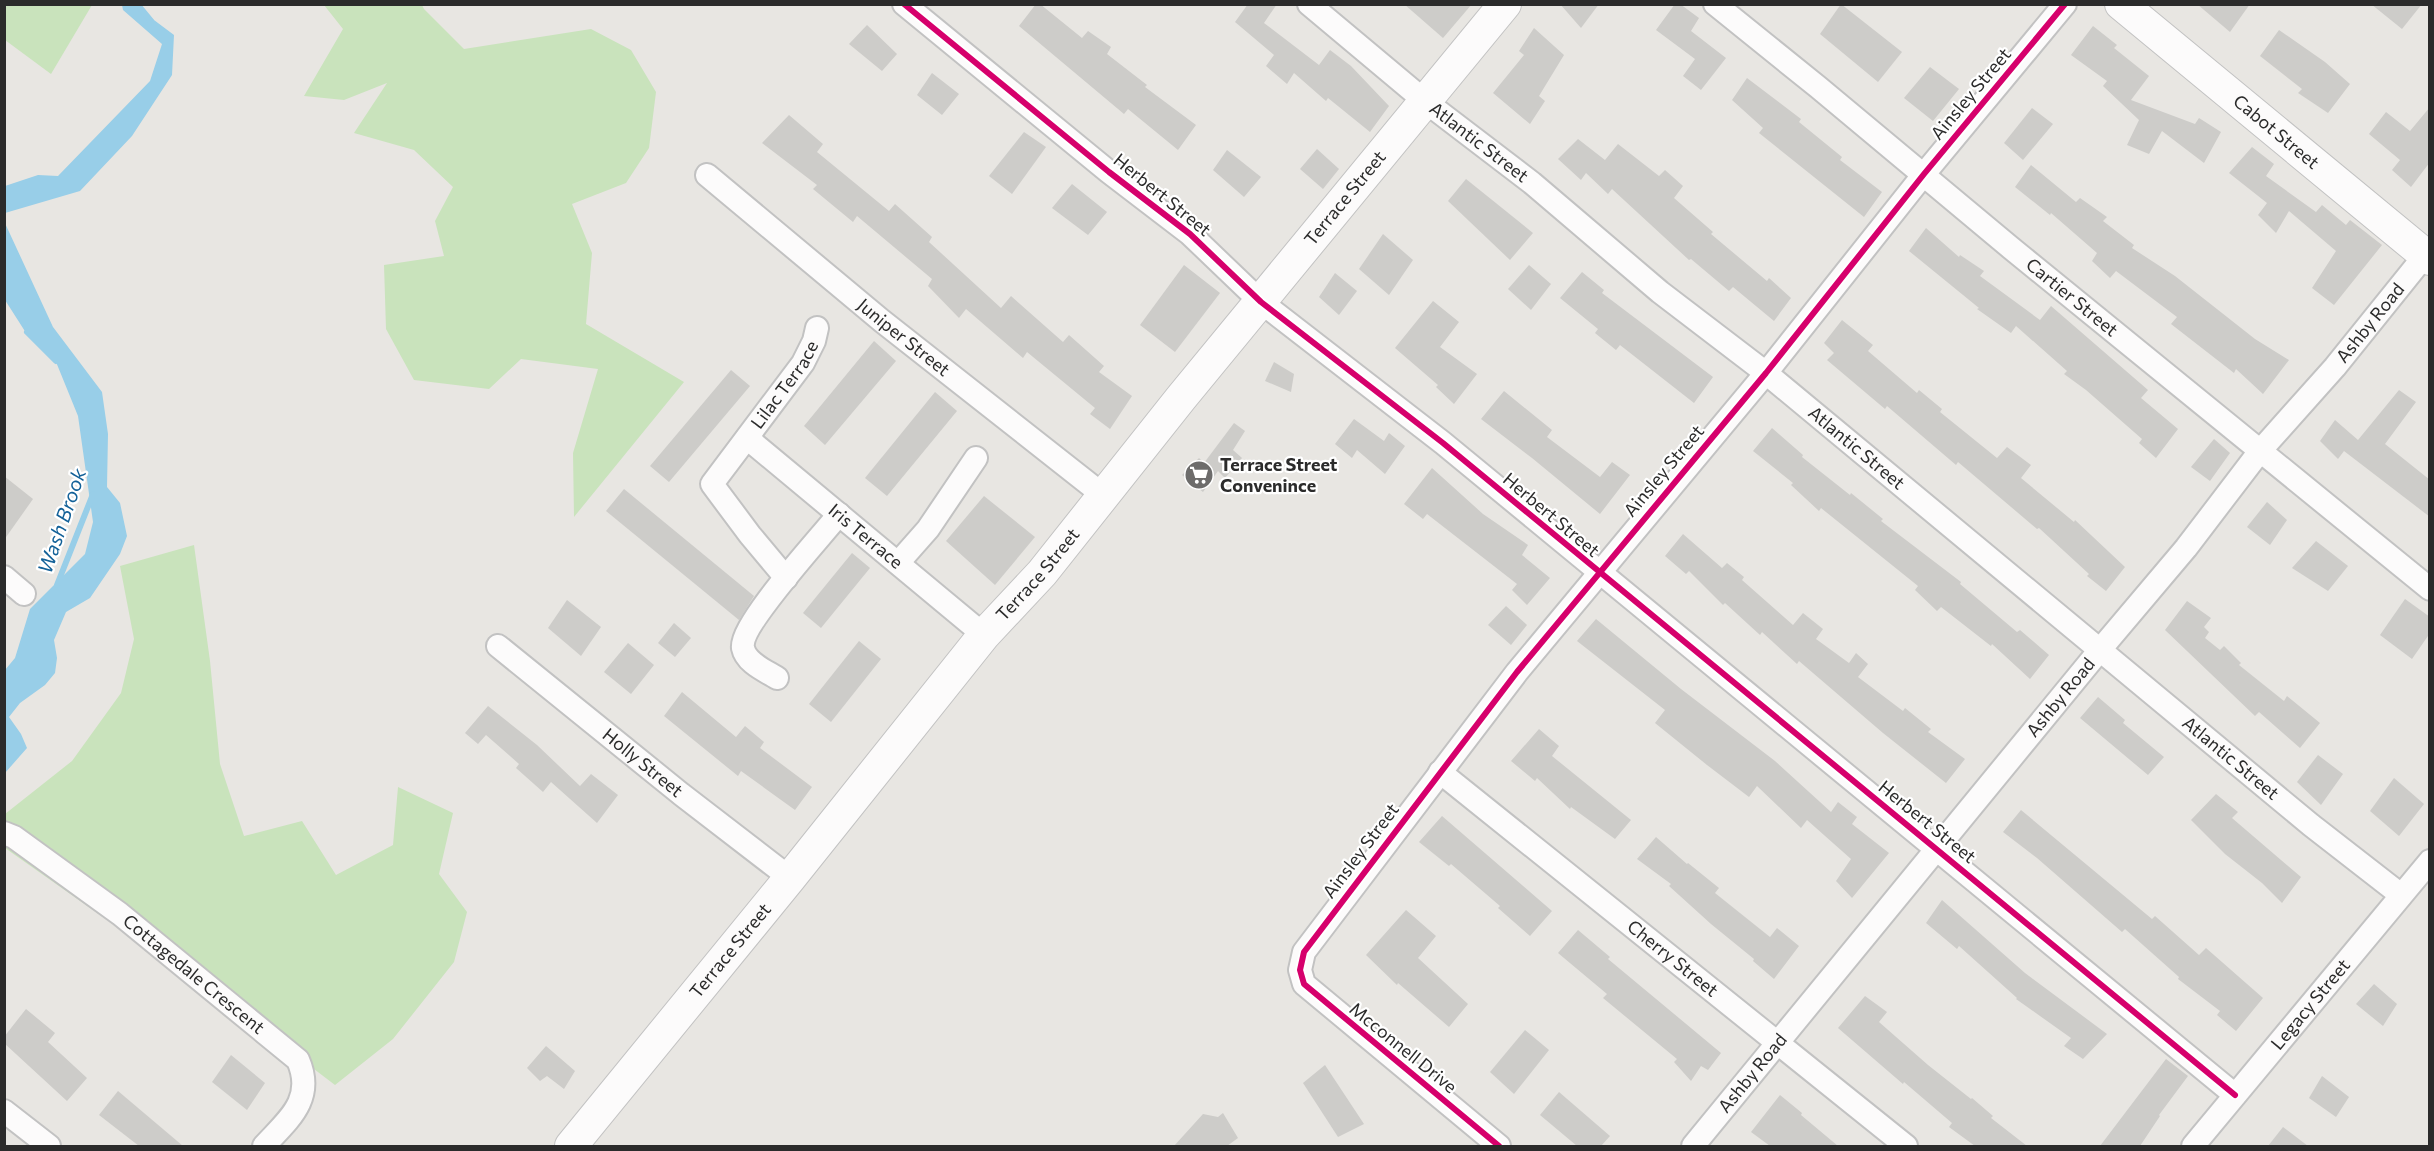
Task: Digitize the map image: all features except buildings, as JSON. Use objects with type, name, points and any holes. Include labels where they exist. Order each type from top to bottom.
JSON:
[{"type":"street","name":"Herbert Street","points":[[904,4],[1109,172],[1190,234],[1261,302],[1443,443],[1598,573],[2235,1095]]},
{"type":"street","name":"Atlantic Street","points":[[1309,4],[1426,102],[1532,183],[1660,292],[1766,373],[2099,651],[2208,738],[2311,825],[2401,895]]},
{"type":"street","name":"Terrace Street","points":[[572,1146],[984,635],[1042,573],[1103,495],[1505,4]]},
{"type":"street","name":"Cartier Street","points":[[1715,4],[2430,589]]},
{"type":"street","name":"Ainsley Street","points":[[1301,966],[1302,956],[1307,947],[1440,772],[1598,573],[1766,373],[1924,174],[2066,4]]},
{"type":"street","name":"Cabot Street","points":[[2121,4],[2428,254]]},
{"type":"street","name":"Juniper Street","points":[[707,175],[882,321],[1103,495]]},
{"type":"street","name":"Ashby Road","points":[[1693,1146],[2186,548],[2260,451],[2335,367],[2428,254]]},
{"type":"street","name":"Lilac Terrace","points":[[786,578],[712,484],[803,363],[814,341],[817,328]]},
{"type":"street","name":"Iris Terrace","points":[[747,438],[984,635]]},
{"type":"street","points":[[898,563],[928,529],[976,458]]},
{"type":"street","points":[[777,678],[748,658],[743,642],[748,630],[786,578],[839,514]]},
{"type":"street","points":[[4,577],[24,594]]},
{"type":"street","name":"Holly Street","points":[[498,646],[672,787],[790,878]]},
{"type":"street","name":"Cherry Street","points":[[1440,772],[1906,1146]]},
{"type":"street","name":"Cottagedale Crescent","points":[[4,832],[120,914],[298,1060],[304,1084],[301,1102],[264,1146]]},
{"type":"street","name":"Legacy Street","points":[[2193,1146],[2430,861]]},
{"type":"street","name":"Mcconnell Drive","points":[[1301,966],[1300,976],[1304,984],[1499,1146]]},
{"type":"street","points":[[4,1111],[49,1146]]},
{"type":"green space","points":[[5,4],[92,5],[51,74],[5,40]]},
{"type":"green space","points":[[324,5],[422,5],[464,49],[591,29],[631,50],[656,92],[649,148],[626,183],[572,204],[592,253],[586,324],[684,382],[574,517],[573,453],[598,369],[521,359],[489,389],[414,380],[386,329],[384,265],[444,256],[435,221],[453,187],[414,150],[354,133],[387,83],[344,100],[304,96],[343,29]]},
{"type":"green space","points":[[194,545],[210,661],[220,764],[244,836],[302,821],[336,875],[393,845],[398,787],[453,813],[439,874],[467,912],[454,962],[393,1039],[335,1085],[252,1022],[5,848],[5,814],[72,761],[121,693],[134,639],[120,566]]},
{"type":"water","points":[[122,5],[134,5],[174,35],[172,75],[132,136],[80,191],[5,213],[5,186],[38,175],[58,176],[150,81],[162,44],[123,10]]},
{"type":"water","points":[[4,221],[53,327],[102,392],[108,434],[107,487],[120,503],[127,536],[120,554],[90,598],[66,612],[54,640],[57,658],[55,673],[45,685],[20,703],[9,717],[21,734],[27,748],[5,773],[5,670],[15,658],[30,609],[85,554],[93,522],[78,416],[54,357],[28,336],[5,300]]},
{"type":"waterway","name":"Wash Brook","points":[[137,4],[151,21]]},
{"type":"waterway","name":"Wash Brook","points":[[27,332],[56,361]]},
{"type":"waterway","name":"Wash Brook","points":[[57,585],[93,494]]},
{"type":"cycle path","points":[[904,4],[1109,172],[1190,234],[1261,302],[1443,443],[2235,1095]]},
{"type":"cycle path","points":[[1499,1146],[1304,984],[1300,970],[1304,952],[1517,672],[1766,373],[1924,174],[2065,4]]},
{"type":"place","name":"Terrace Street Convenince","points":[[1199,475]]}]
